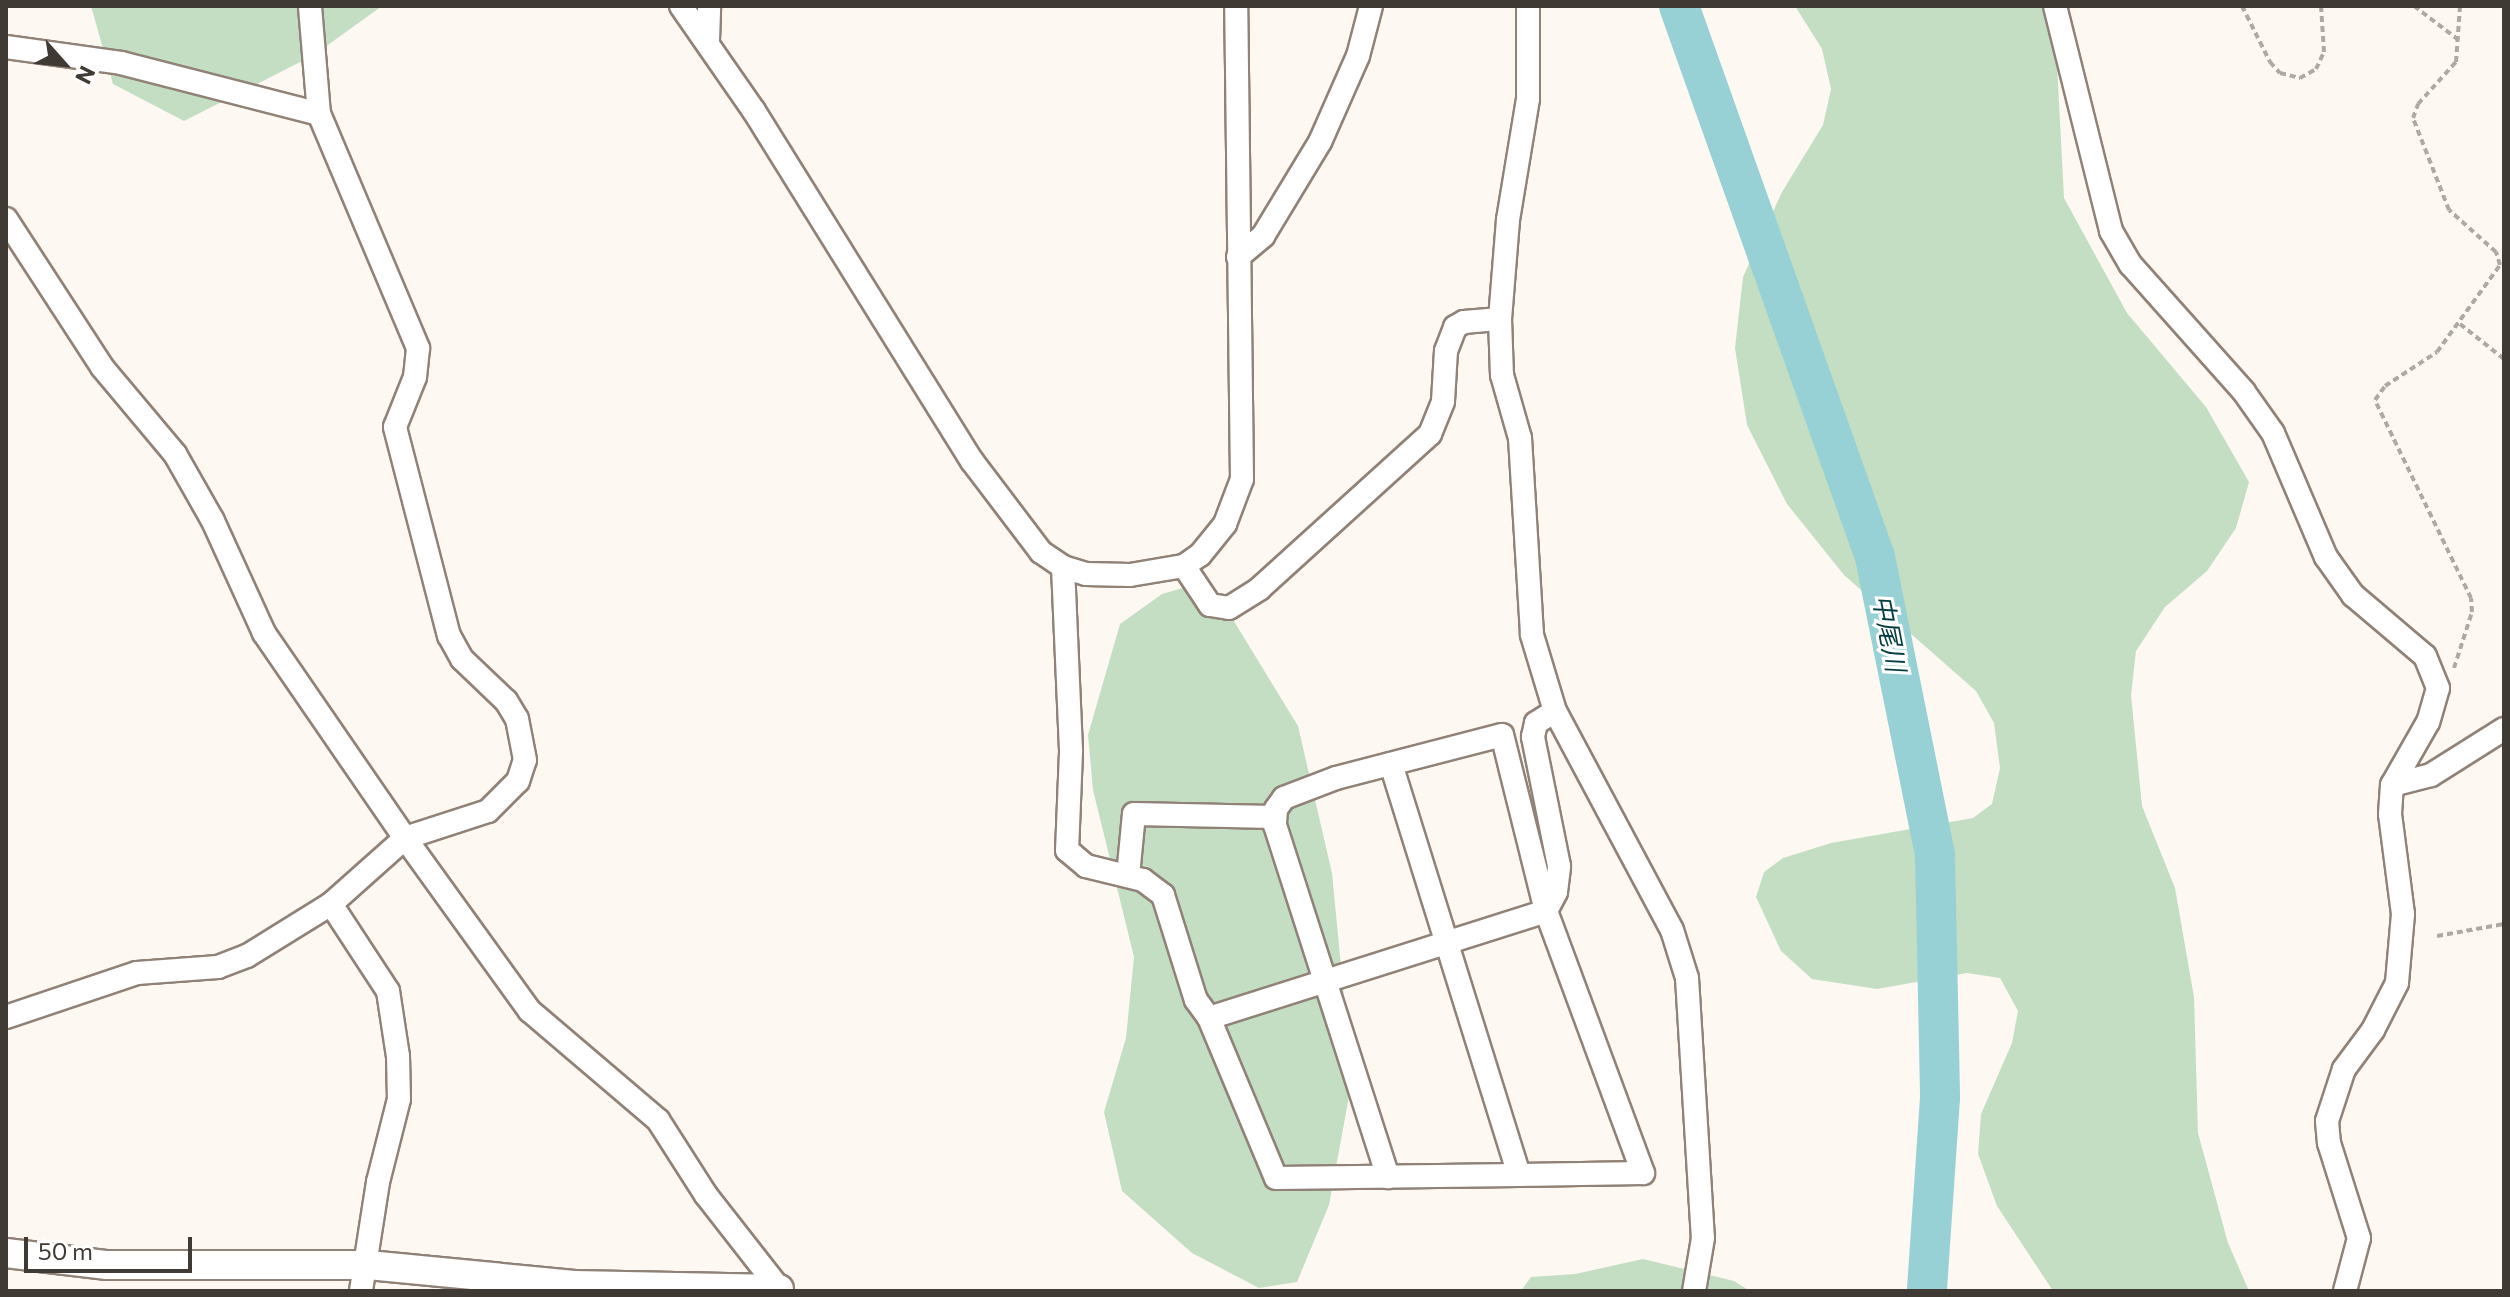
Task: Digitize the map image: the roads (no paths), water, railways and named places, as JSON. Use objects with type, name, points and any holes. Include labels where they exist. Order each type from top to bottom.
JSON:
[{"type":"street","points":[[6,1017],[137,973],[218,967],[247,956],[331,904],[405,838],[488,811],[506,797],[525,760],[523,738],[506,701],[462,659],[449,636],[395,427],[399,407],[415,377],[418,348],[319,114],[310,6]]},
{"type":"street","points":[[681,6],[708,40],[972,461],[1041,552],[1063,567],[1086,574],[1130,575],[1184,566],[1214,541],[1242,479],[1236,6]]},
{"type":"street","points":[[708,40],[709,6]]},
{"type":"street","points":[[1238,257],[1263,236],[1320,142],[1358,56],[1371,6]]},
{"type":"street","points":[[1528,6],[1528,99],[1508,220],[1500,319],[1502,375],[1520,438],[1532,635],[1555,711],[1672,930],[1687,978],[1703,1238],[1694,1291]]},
{"type":"street","points":[[2055,6],[2111,231],[2131,265],[2244,392],[2273,433],[2326,557],[2344,582],[2425,656],[2438,688],[2428,722],[2392,785],[2390,814],[2403,914],[2401,965],[2384,1010],[2344,1069],[2327,1121],[2329,1143],[2359,1238],[2345,1291]]},
{"type":"street","points":[[6,47],[121,63],[319,114]]},
{"type":"street","points":[[6,219],[102,367],[175,454],[213,521],[264,633],[405,838],[542,1025],[658,1120],[706,1195],[780,1290]]},
{"type":"street","points":[[1184,566],[1210,605],[1229,608],[1251,596],[1430,434],[1443,401],[1446,351],[1455,327],[1500,319]]},
{"type":"street","points":[[1063,567],[1071,752],[1067,850],[1086,866],[1128,876],[1163,895],[1196,1000],[1209,1018],[1276,1178],[1388,1177],[1643,1173],[1546,911],[1502,735],[1391,764],[1284,798],[1274,817],[1388,1177]]},
{"type":"street","points":[[1209,1018],[1546,911],[1556,892],[1559,866],[1533,737],[1536,723],[1555,711]]},
{"type":"street","points":[[2392,785],[2431,775],[2504,729]]},
{"type":"street","points":[[1391,764],[1519,1175]]},
{"type":"street","points":[[1128,876],[1134,814],[1274,817]]},
{"type":"street","points":[[331,904],[379,971],[396,1029],[399,1099],[378,1182],[364,1278]]},
{"type":"street","points":[[6,1253],[146,1266],[364,1278],[780,1290]]},
{"type":"waterway","name":"中尾川","points":[[1679,6],[1875,557],[1935,855],[1940,1098],[1927,1291]]}]
